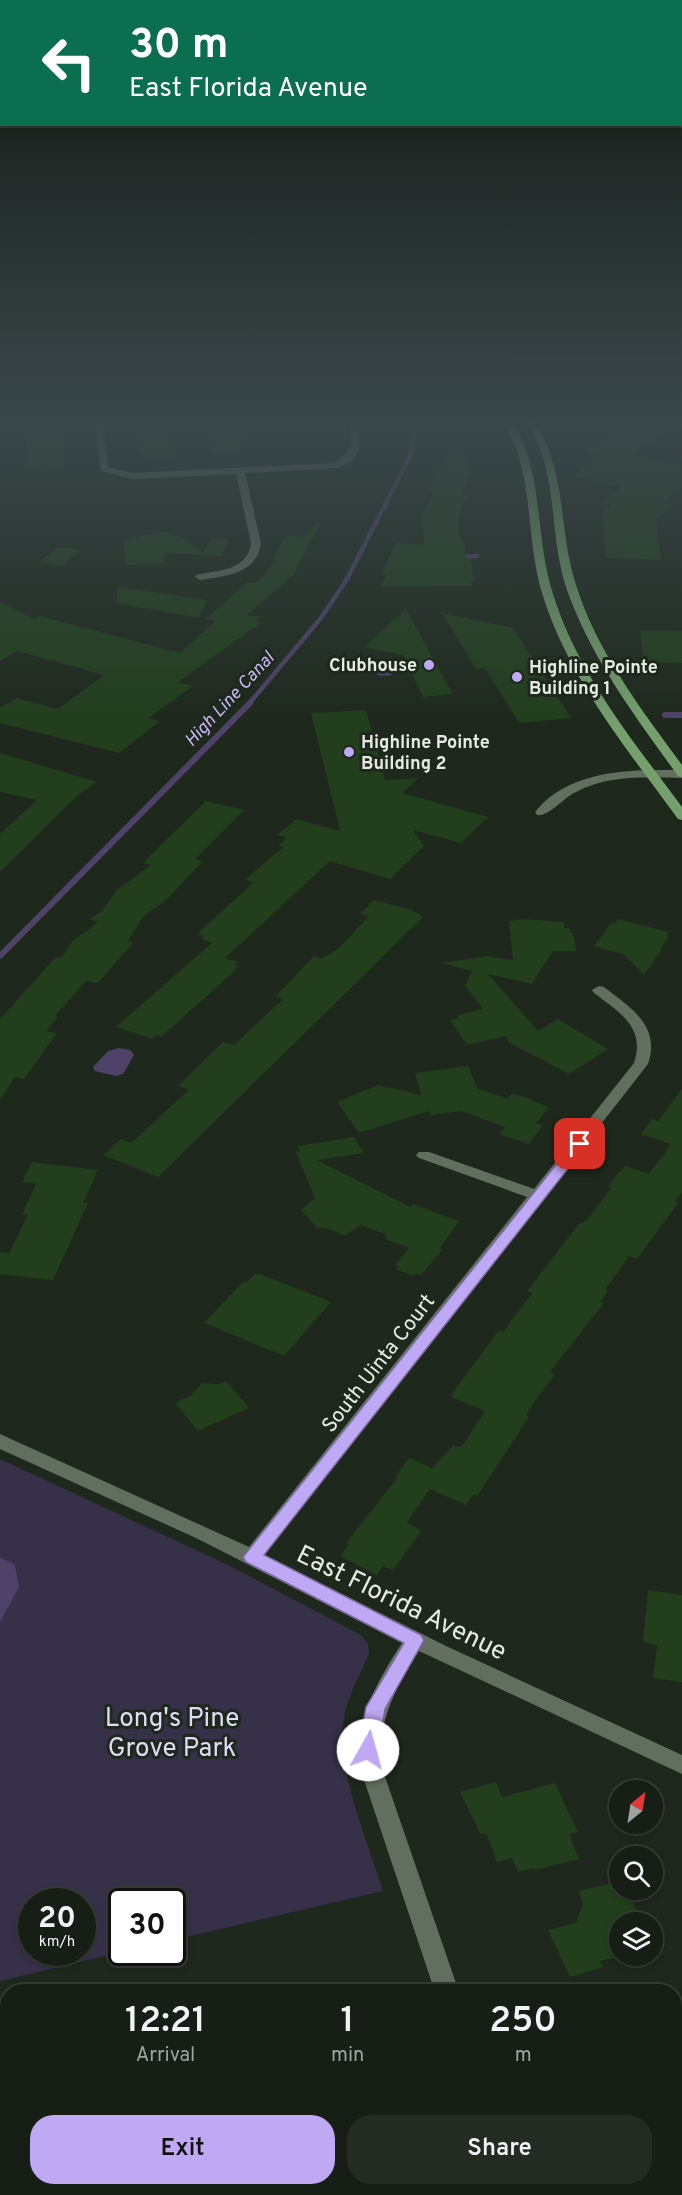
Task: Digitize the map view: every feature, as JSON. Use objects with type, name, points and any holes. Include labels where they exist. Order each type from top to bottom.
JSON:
[{"type":"main road","points":[[535,521],[539,563],[560,627],[594,691],[682,816]]},
{"type":"main road","points":[[559,521],[564,561],[584,621],[604,661],[682,774]]},
{"type":"street","points":[[200,576],[239,568],[255,555],[256,543],[251,521]]},
{"type":"street","points":[[541,813],[557,796],[574,788],[682,774]]},
{"type":"street","name":"South Uinta Court","points":[[252,1557],[634,1075],[646,1051],[646,1037],[638,1024],[599,990]]},
{"type":"street","points":[[424,1155],[539,1196]]},
{"type":"street","name":"East Florida Avenue","points":[[0,1441],[252,1557],[415,1640],[682,1765]]},
{"type":"street","points":[[415,1640],[376,1707],[368,1750],[370,1764],[444,1984]]},
{"type":"green space","name":"Long's Pine Grove Park","points":[[0,1459],[226,1564],[361,1635],[368,1644],[369,1654],[352,1691],[345,1713],[344,1757],[354,1803],[383,1891],[186,1937],[186,1888],[108,1888],[108,1955],[96,1958],[96,1888],[18,1888],[18,1966],[63,1966],[0,1981]]},
{"type":"shaded area","points":[[371,661],[392,665],[397,672],[384,676],[372,673],[365,667],[372,667]]},
{"type":"shaded area","points":[[119,1048],[130,1050],[134,1055],[123,1074],[116,1076],[95,1071],[93,1067],[108,1051]]},
{"type":"shaded area","points":[[0,1557],[15,1565],[19,1587],[0,1622]]},
{"type":"building","points":[[321,521],[294,574],[247,615],[261,617],[257,621],[262,622],[178,682],[193,686],[148,718],[160,721],[119,753],[0,723],[0,708],[16,698],[58,709],[104,675],[17,651],[0,661],[0,602],[35,619],[40,616],[180,653],[215,621],[205,619],[248,582],[255,583],[265,575],[276,559],[273,559],[286,535],[302,537]]},
{"type":"building","points":[[423,521],[459,521],[460,539],[465,544],[466,559],[471,559],[474,582],[471,582],[472,586],[381,587],[386,574],[381,574],[396,543],[424,545]]},
{"type":"building","points":[[604,521],[656,521],[661,560],[606,558]]},
{"type":"building","points":[[166,531],[173,536],[178,535],[203,553],[210,538],[229,539],[221,556],[164,553],[165,563],[125,565],[123,540]]},
{"type":"building","points":[[58,547],[81,550],[62,566],[39,562]]},
{"type":"building","points":[[118,587],[207,600],[199,618],[116,603]]},
{"type":"building","name":"Clubhouse","points":[[406,609],[453,694],[423,697],[403,655],[364,647]]},
{"type":"building","name":"Highline Pointe Building 1","points":[[442,613],[513,628],[571,718],[519,723],[485,668],[476,669]]},
{"type":"building","points":[[640,630],[682,631],[682,663],[643,662]]},
{"type":"building","points":[[366,710],[385,780],[419,778],[402,793],[488,817],[461,843],[413,830],[424,846],[390,879],[330,861],[225,958],[238,962],[234,965],[239,967],[161,1037],[156,1035],[152,1039],[116,1027],[212,943],[201,939],[204,936],[197,934],[254,882],[245,880],[283,847],[278,845],[287,838],[277,835],[296,819],[340,831],[311,713]]},
{"type":"building","points":[[0,753],[97,782],[78,795],[0,872],[0,834],[37,800],[0,792]]},
{"type":"building","points":[[206,801],[244,810],[195,859],[203,861],[168,898],[143,917],[128,941],[133,943],[98,983],[86,981],[55,1016],[58,1017],[46,1031],[57,1033],[24,1079],[15,1077],[0,1100],[0,1019],[56,957],[61,958],[73,941],[98,922],[90,919],[103,910],[117,890],[151,865],[143,863]]},
{"type":"building","points":[[374,900],[412,910],[423,917],[158,1177],[103,1155],[121,1139],[131,1143],[189,1090],[178,1086],[223,1042],[234,1045],[283,999],[275,997],[314,956],[321,958],[334,952],[347,940],[369,916],[360,914]]},
{"type":"building","points":[[522,919],[564,922],[564,928],[569,928],[570,933],[573,933],[576,951],[553,951],[532,984],[488,974],[538,1031],[558,1019],[608,1049],[569,1074],[508,1042],[506,1036],[467,1045],[450,1020],[459,1018],[457,1015],[483,1009],[465,986],[472,971],[442,963],[487,956],[513,960],[509,921]]},
{"type":"building","points":[[618,919],[669,932],[666,936],[669,937],[660,949],[662,950],[644,975],[625,955],[594,946],[611,923],[614,924]]},
{"type":"building","points":[[468,1066],[478,1089],[508,1099],[511,1094],[519,1095],[549,1107],[536,1123],[543,1125],[529,1144],[499,1134],[505,1127],[461,1111],[430,1115],[429,1111],[359,1133],[337,1102],[378,1085],[421,1095],[415,1073]]},
{"type":"building","points":[[682,1089],[682,1192],[675,1202],[678,1203],[637,1259],[629,1256],[605,1290],[608,1291],[600,1302],[604,1303],[550,1372],[555,1374],[530,1408],[526,1415],[529,1417],[477,1496],[473,1495],[466,1505],[430,1489],[407,1522],[421,1531],[393,1570],[383,1566],[377,1575],[340,1556],[349,1544],[346,1543],[397,1478],[395,1477],[409,1458],[432,1468],[453,1446],[461,1447],[485,1411],[451,1397],[454,1391],[499,1330],[503,1332],[532,1293],[527,1291],[579,1224],[587,1220],[611,1188],[608,1186],[619,1172],[626,1166],[649,1174],[671,1144],[641,1134],[652,1119],[658,1121]]},
{"type":"building","points":[[354,1137],[364,1153],[317,1160],[411,1207],[413,1204],[459,1221],[440,1248],[443,1249],[421,1275],[416,1273],[414,1276],[396,1269],[398,1266],[395,1265],[409,1248],[387,1240],[385,1234],[360,1225],[345,1236],[330,1229],[317,1228],[301,1210],[315,1198],[295,1150],[299,1152],[298,1146]]},
{"type":"building","points":[[32,1162],[98,1170],[83,1203],[88,1203],[53,1280],[0,1274],[0,1252],[9,1253],[28,1214],[22,1214],[36,1184],[22,1182]]},
{"type":"building","points":[[255,1274],[331,1302],[284,1356],[204,1323],[243,1282],[246,1283]]},
{"type":"building","points":[[226,1381],[249,1408],[198,1431],[175,1403],[190,1396],[202,1383],[218,1384]]},
{"type":"building","points":[[648,1590],[682,1595],[682,1682],[653,1678],[657,1646],[643,1641]]},
{"type":"building","points":[[496,1782],[502,1797],[555,1783],[578,1832],[569,1834],[579,1859],[518,1872],[512,1858],[497,1862],[486,1833],[480,1834],[460,1792]]},
{"type":"building","points":[[609,1884],[609,1900],[632,1900],[637,1912],[609,1912],[609,1959],[600,1961],[603,1967],[570,1977],[548,1930],[576,1923],[583,1903],[579,1891]]},
{"type":"waterway","name":"High Line Canal","points":[[248,705],[321,618],[347,579],[376,521]]},
{"type":"waterway","points":[[459,557],[477,556]]},
{"type":"waterway","name":"High Line Canal","points":[[0,956],[250,703]]},
{"type":"waterway","points":[[665,715],[682,715]]},
{"type":"place","name":"Clubhouse","points":[[429,665]]},
{"type":"place","name":"Highline Pointe Building 1","points":[[517,677]]},
{"type":"place","name":"Highline Pointe Building 2","points":[[349,752]]},
{"type":"route","points":[[368,1750],[371,1723],[376,1707],[388,1682],[415,1640],[252,1557],[580,1144]]}]
